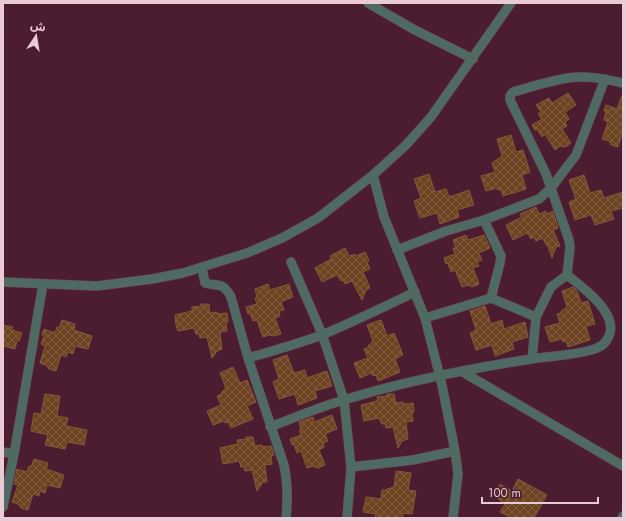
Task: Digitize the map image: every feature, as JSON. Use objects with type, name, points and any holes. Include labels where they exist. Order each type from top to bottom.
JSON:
[{"type":"street","points":[[368,3],[407,26],[473,59]]},
{"type":"street","points":[[3,282],[97,286],[152,279],[202,268],[247,253],[318,218],[374,175],[406,146],[431,117],[511,3]]},
{"type":"street","points":[[532,359],[536,317],[551,287],[567,275],[570,243],[546,174],[510,100],[511,94],[513,92],[568,78],[580,77],[605,79],[623,83]]},
{"type":"street","points":[[397,250],[446,231],[484,220],[539,198],[551,188],[576,155],[605,79]]},
{"type":"street","points":[[374,175],[379,202],[425,318],[440,374],[458,474],[453,518]]},
{"type":"street","points":[[484,220],[501,256],[491,298]]},
{"type":"street","points":[[291,262],[322,334],[344,400],[351,467],[347,518]]},
{"type":"street","points":[[202,268],[205,283],[222,285],[231,297],[248,358],[270,427],[284,464],[288,481],[286,518]]},
{"type":"street","points":[[270,427],[344,400],[440,374],[596,349],[607,341],[610,335],[611,326],[606,313],[596,299],[567,275]]},
{"type":"street","points":[[3,506],[14,454],[43,284]]},
{"type":"street","points":[[248,358],[286,347],[322,334],[362,318],[415,292]]},
{"type":"street","points":[[425,318],[491,298],[536,317]]},
{"type":"street","points":[[461,371],[623,466]]},
{"type":"street","points":[[351,467],[406,461],[455,451]]},
{"type":"street","points":[[3,452],[14,454]]},
{"type":"building","points":[[568,93],[576,105],[565,112],[569,119],[565,122],[567,126],[562,129],[571,143],[565,147],[560,146],[555,150],[545,134],[542,137],[537,129],[535,130],[532,125],[542,119],[538,114],[541,112],[536,105],[549,98],[552,103]]},
{"type":"building","points":[[622,95],[623,131],[618,147],[611,145],[609,141],[602,139],[608,122],[604,120],[606,112],[604,111],[606,105],[617,109]]},
{"type":"building","points":[[511,135],[516,152],[523,150],[530,172],[522,175],[526,189],[503,196],[501,190],[498,190],[497,188],[486,191],[481,176],[495,172],[492,163],[502,156],[497,139]]},
{"type":"building","points":[[429,174],[435,192],[446,189],[449,197],[469,190],[474,205],[457,210],[459,217],[440,224],[437,213],[420,218],[414,201],[421,198],[414,179]]},
{"type":"building","points":[[584,175],[590,193],[601,190],[604,198],[623,192],[623,208],[611,211],[614,219],[595,225],[591,215],[575,220],[569,202],[576,199],[569,180]]},
{"type":"building","points":[[536,207],[539,214],[546,211],[547,214],[553,211],[558,228],[553,230],[560,246],[556,247],[552,258],[543,238],[536,241],[534,237],[531,239],[527,233],[513,240],[506,225],[522,217],[520,214]]},
{"type":"building","points":[[466,235],[468,240],[484,235],[490,248],[479,253],[482,260],[477,262],[479,266],[473,268],[479,284],[472,287],[468,285],[462,287],[455,270],[451,272],[448,263],[446,264],[444,258],[455,254],[453,248],[456,248],[453,240]]},
{"type":"building","points":[[345,248],[349,256],[355,254],[356,256],[365,252],[369,261],[367,262],[370,269],[363,272],[370,288],[366,290],[362,300],[352,281],[345,284],[337,275],[322,282],[315,268],[331,259],[330,256]]},
{"type":"building","points":[[268,284],[270,290],[289,284],[293,297],[281,302],[284,310],[279,311],[280,316],[275,318],[281,334],[263,337],[257,320],[253,321],[250,313],[248,314],[246,307],[257,304],[255,289]]},
{"type":"building","points":[[573,287],[577,291],[581,303],[588,301],[595,324],[586,326],[590,340],[568,347],[566,341],[563,342],[562,339],[550,342],[545,327],[560,323],[557,314],[562,313],[561,311],[567,307],[562,291]]},
{"type":"building","points":[[201,304],[209,304],[210,313],[227,313],[227,331],[220,332],[222,349],[217,351],[212,358],[207,337],[200,338],[199,334],[196,334],[194,328],[178,331],[176,325],[175,315],[192,311],[192,307],[201,306]]},
{"type":"building","points":[[485,306],[491,324],[502,320],[504,329],[525,322],[528,337],[512,342],[514,349],[495,356],[492,345],[476,350],[470,333],[476,330],[470,311]]},
{"type":"building","points":[[62,320],[75,324],[74,330],[92,336],[88,349],[75,346],[73,354],[68,352],[66,357],[61,355],[56,371],[49,369],[46,365],[40,363],[45,346],[41,344],[44,336],[42,335],[44,329],[55,333]]},
{"type":"building","points":[[381,320],[387,336],[394,333],[403,355],[395,359],[400,372],[378,381],[376,375],[373,376],[371,373],[360,378],[354,363],[368,358],[364,349],[369,347],[368,346],[373,341],[367,325]]},
{"type":"building","points":[[3,325],[13,327],[12,330],[22,333],[19,341],[17,341],[15,349],[3,346]]},
{"type":"building","points":[[287,355],[294,373],[305,370],[307,378],[327,371],[332,386],[315,391],[317,398],[298,405],[295,394],[279,399],[273,382],[279,379],[273,360]]},
{"type":"building","points":[[233,367],[240,383],[247,380],[256,402],[247,406],[253,419],[231,428],[228,422],[225,423],[224,421],[213,425],[207,411],[221,405],[217,396],[222,394],[221,393],[226,388],[220,373]]},
{"type":"building","points":[[45,394],[60,396],[57,416],[68,418],[66,426],[87,430],[84,445],[67,442],[65,449],[45,445],[48,435],[31,431],[34,413],[41,414]]},
{"type":"building","points":[[387,394],[394,394],[396,403],[413,403],[413,421],[406,422],[408,439],[402,441],[398,448],[393,427],[386,428],[385,424],[382,424],[379,418],[364,421],[361,405],[378,401],[377,397],[387,396]]},
{"type":"building","points":[[332,415],[337,429],[325,434],[328,441],[323,443],[324,447],[319,450],[325,465],[318,468],[313,466],[307,468],[301,451],[297,453],[294,444],[292,445],[290,439],[301,435],[299,430],[301,429],[299,422],[313,417],[314,422]]},
{"type":"building","points":[[246,437],[253,437],[255,446],[271,446],[274,455],[271,456],[272,464],[265,465],[267,482],[263,482],[257,491],[252,470],[245,471],[244,467],[241,467],[239,461],[223,464],[220,448],[238,444],[237,440],[246,439]]},
{"type":"building","points":[[34,459],[48,463],[46,469],[64,475],[60,488],[47,485],[45,493],[40,491],[39,496],[33,494],[28,510],[21,508],[18,504],[12,502],[18,485],[14,484],[17,469],[27,472]]},
{"type":"building","points":[[396,471],[411,473],[408,490],[416,491],[412,514],[403,513],[403,518],[379,518],[375,517],[376,514],[363,512],[366,497],[381,499],[382,490],[387,490],[394,487]]},
{"type":"building","points":[[518,479],[547,495],[534,518],[512,518],[500,512],[505,504],[493,495],[500,484],[512,491]]}]
